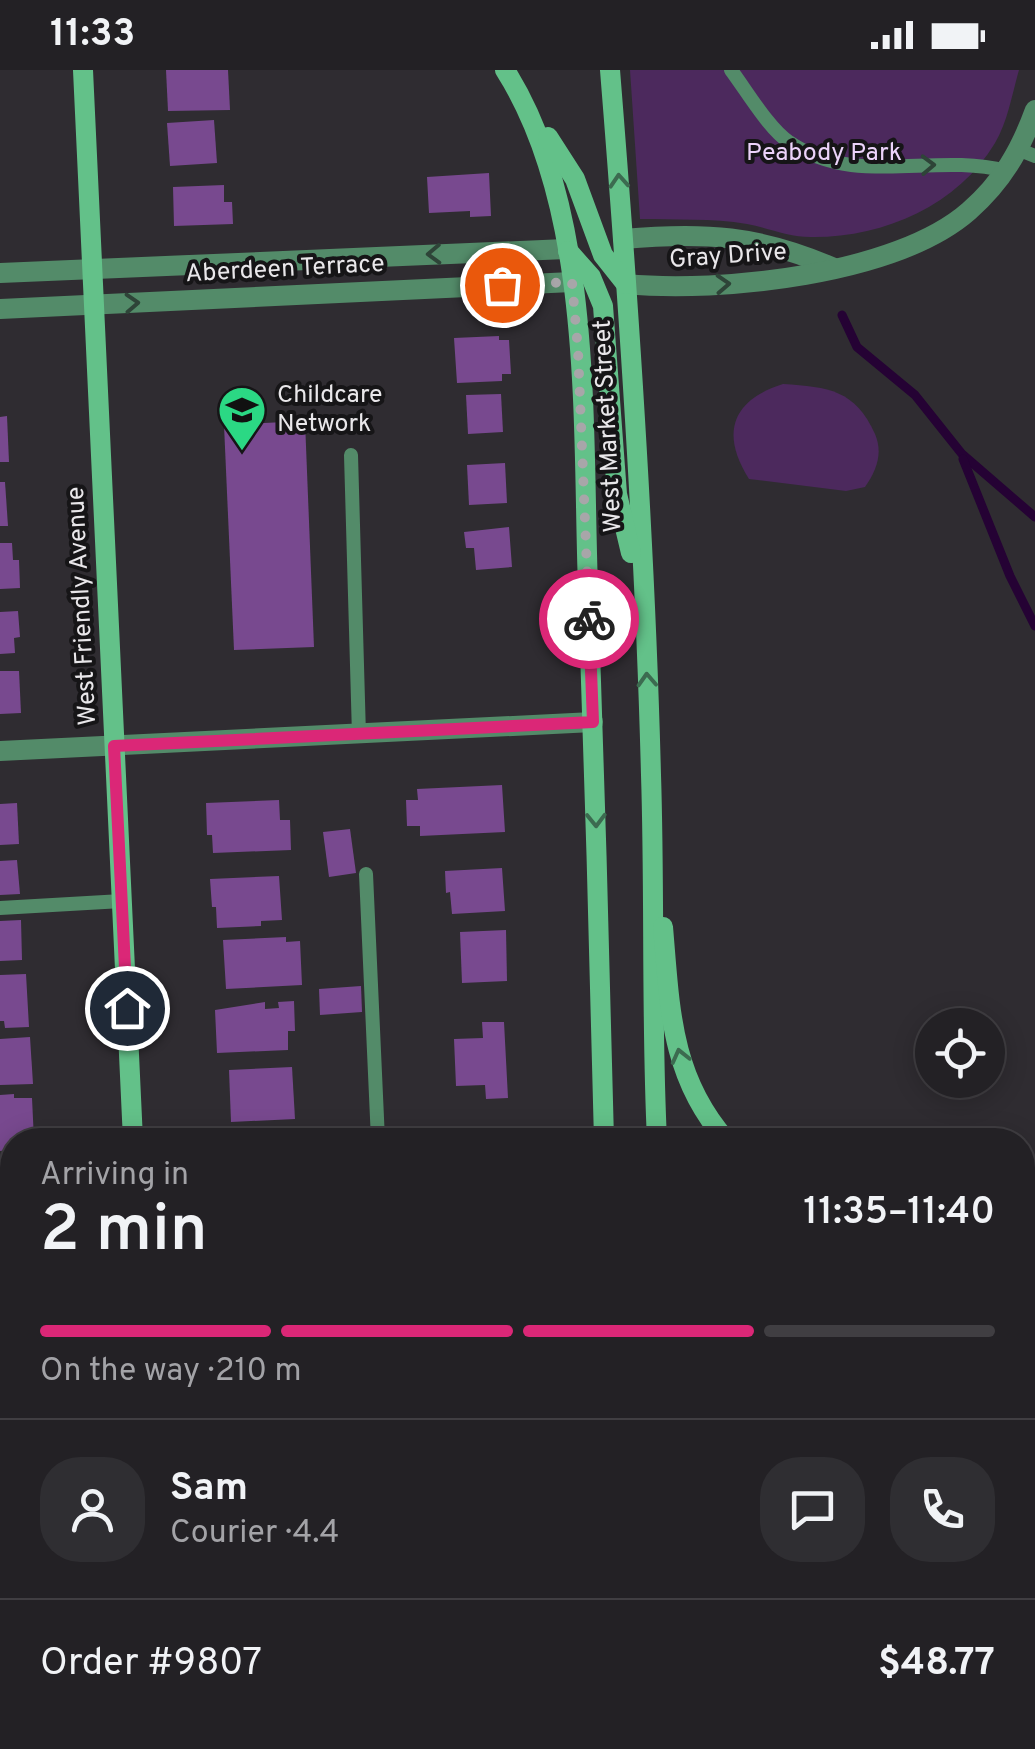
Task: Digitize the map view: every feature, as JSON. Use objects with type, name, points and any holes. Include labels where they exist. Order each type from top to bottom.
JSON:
[{"type":"main road","name":"West Friendly Avenue","points":[[83,70],[132,1128]]},
{"type":"main road","points":[[506,70],[575,179],[603,255],[626,284]]},
{"type":"main road","name":"West Market Street","points":[[610,70],[624,239],[652,777],[652,1041],[656,1128]]},
{"type":"main road","name":"West Market Street","points":[[520,93],[553,178],[572,282],[580,369],[604,1128]]},
{"type":"main road","points":[[566,250],[591,277],[603,306],[617,494],[644,610]]},
{"type":"main road","points":[[652,777],[671,1016],[691,1090],[718,1128]]},
{"type":"street","name":"Gray Drive","points":[[626,284],[661,288],[768,281],[834,268],[931,237],[967,213],[1028,153],[1035,110]]},
{"type":"street","name":"Gray Drive","points":[[624,239],[699,235],[746,239],[790,249],[834,268]]},
{"type":"street","name":"Aberdeen Terrace","points":[[0,274],[566,250]]},
{"type":"street","name":"Aberdeen Terrace","points":[[0,309],[572,282]]},
{"type":"street","points":[[0,751],[593,722]]},
{"type":"lane","points":[[731,70],[786,141],[820,158],[869,169],[968,164],[1006,172]]},
{"type":"lane","points":[[351,456],[359,735]]},
{"type":"lane","points":[[366,874],[377,1128]]},
{"type":"lane","points":[[0,908],[122,901]]},
{"type":"green space","name":"Peabody Park","points":[[630,70],[1019,70],[995,143],[961,184],[940,200],[893,224],[841,236],[814,237],[734,222],[640,219]]},
{"type":"green space","points":[[783,384],[827,390],[859,408],[879,448],[876,468],[865,487],[846,491],[749,479],[735,447],[736,420],[752,399]]},
{"type":"building","points":[[166,70],[228,70],[230,110],[168,111]]},
{"type":"building","points":[[214,120],[217,163],[170,166],[167,123]]},
{"type":"building","points":[[489,173],[491,216],[470,217],[470,211],[429,213],[427,177]]},
{"type":"building","points":[[224,185],[224,202],[232,202],[233,224],[174,226],[173,187]]},
{"type":"building","points":[[499,336],[499,340],[509,340],[511,374],[502,374],[502,381],[457,383],[454,338]]},
{"type":"building","points":[[501,394],[503,432],[468,434],[466,395]]},
{"type":"building","points":[[7,416],[9,462],[0,462],[0,417]]},
{"type":"building","points":[[305,421],[314,647],[234,650],[224,425]]},
{"type":"building","points":[[505,463],[507,503],[469,505],[467,465]]},
{"type":"building","points":[[0,482],[5,482],[8,526],[0,526]]},
{"type":"building","points":[[509,527],[512,567],[476,570],[474,548],[466,548],[464,532]]},
{"type":"building","points":[[0,543],[12,543],[13,560],[19,560],[20,588],[0,589]]},
{"type":"building","points":[[18,611],[20,637],[14,638],[15,653],[0,654],[0,612]]},
{"type":"building","points":[[0,671],[19,671],[21,713],[0,714]]},
{"type":"building","points":[[502,785],[505,832],[420,836],[420,826],[407,826],[406,800],[418,800],[417,789]]},
{"type":"building","points":[[279,800],[280,820],[290,820],[291,850],[213,853],[212,835],[207,835],[206,803]]},
{"type":"building","points":[[17,803],[19,844],[0,845],[0,804]]},
{"type":"building","points":[[350,829],[356,873],[329,877],[323,832]]},
{"type":"building","points":[[17,860],[20,894],[0,895],[0,861]]},
{"type":"building","points":[[502,868],[505,911],[452,914],[445,871]]},
{"type":"building","points":[[279,876],[282,920],[261,921],[261,926],[217,928],[210,879]]},
{"type":"building","points":[[21,920],[22,960],[0,961],[0,921]]},
{"type":"building","points":[[506,930],[507,981],[462,983],[460,932]]},
{"type":"building","points":[[286,937],[286,942],[300,941],[302,985],[226,989],[223,940]]},
{"type":"building","points":[[26,974],[29,1027],[5,1028],[4,1021],[0,1021],[0,975]]},
{"type":"building","points":[[361,986],[362,1012],[320,1015],[319,989]]},
{"type":"building","points":[[294,1001],[295,1031],[288,1031],[288,1050],[217,1053],[215,1010],[265,1002],[265,1009],[279,1008],[278,1002]]},
{"type":"building","points":[[482,1022],[504,1022],[508,1098],[486,1099],[485,1085],[456,1086],[454,1039],[483,1038]]},
{"type":"building","points":[[30,1037],[33,1084],[0,1085],[0,1039]]},
{"type":"building","points":[[292,1067],[295,1119],[231,1122],[229,1070]]},
{"type":"building","points":[[0,1095],[32,1098],[33,1128],[0,1128]]},
{"type":"waterway","points":[[842,315],[857,347],[915,395],[962,454],[1035,517]]},
{"type":"waterway","points":[[963,459],[1010,576],[1035,626]]},
{"type":"way so far","points":[[502,285],[572,282],[589,619]]},
{"type":"place","name":"Childcare Network","points":[[242,452]]},
{"type":"route","points":[[127,1008],[114,746],[593,722],[589,619]]}]
